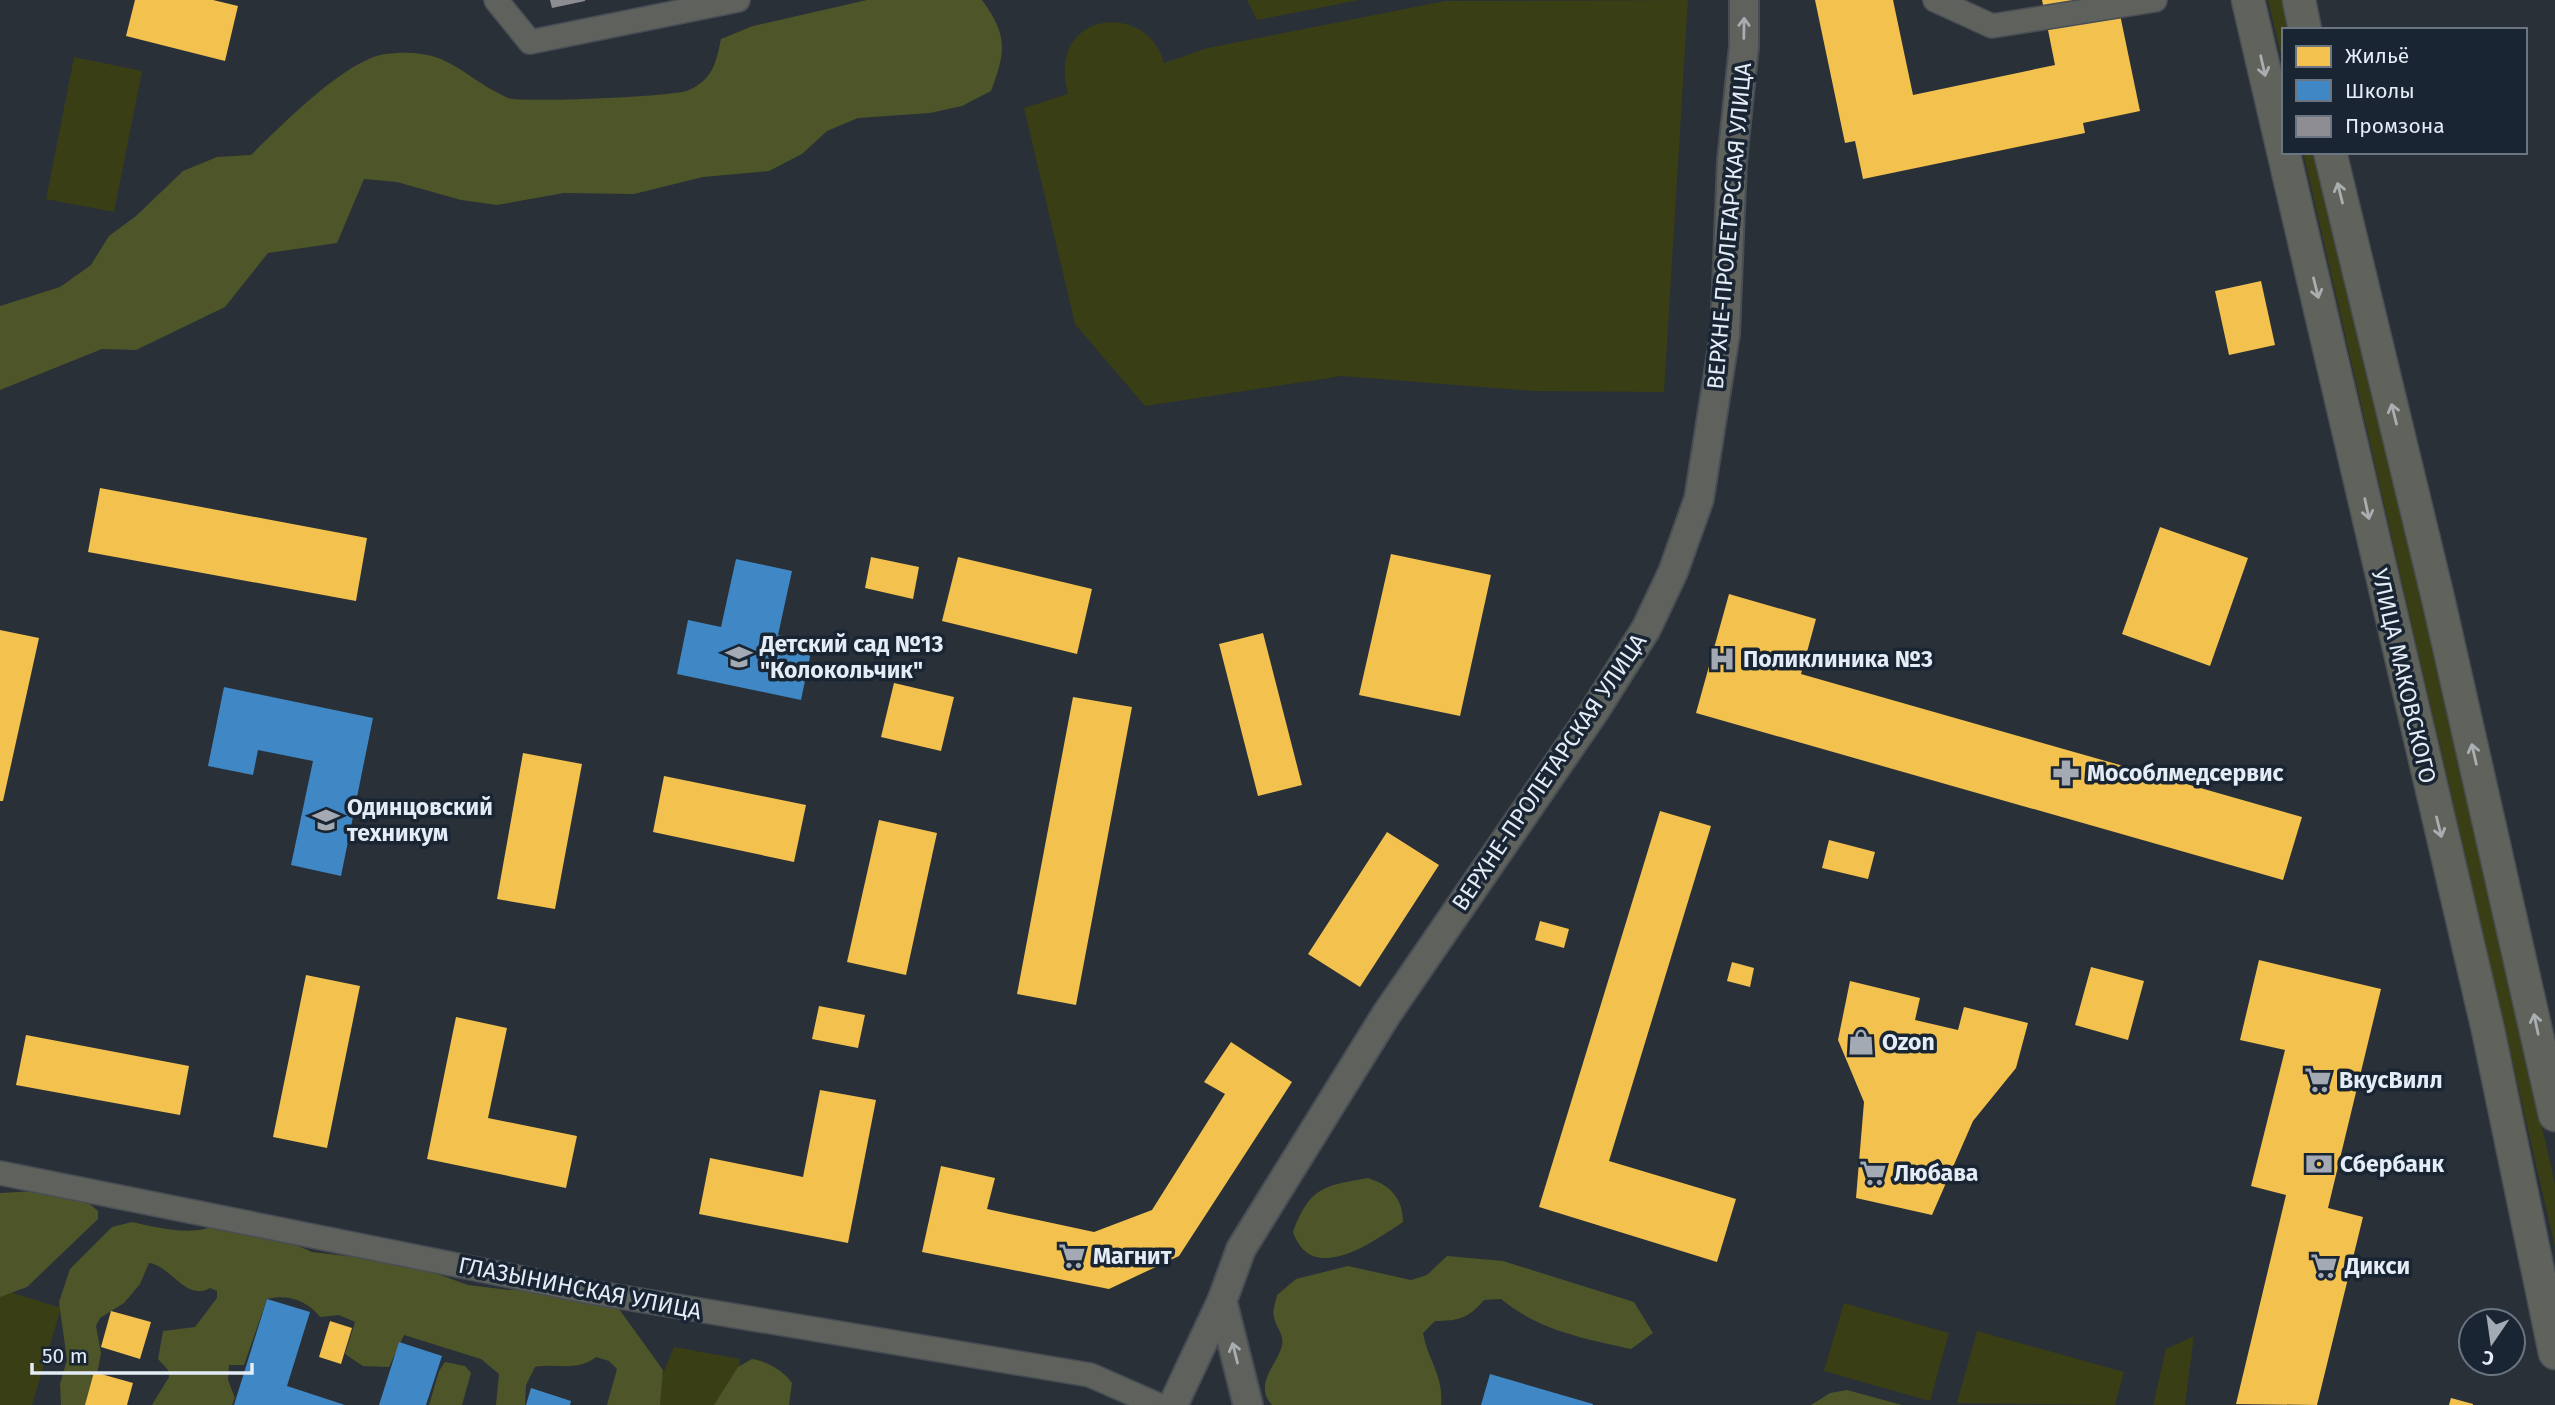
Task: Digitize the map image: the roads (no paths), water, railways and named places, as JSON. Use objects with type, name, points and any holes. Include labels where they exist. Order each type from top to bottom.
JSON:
[{"type":"main road","name":"УЛИЦА МАКОВСКОГО","points":[[2248,0],[2282,146]]},
{"type":"main road","points":[[2299,0],[2305,28]]},
{"type":"main road","name":"УЛИЦА МАКОВСКОГО","points":[[2284,154],[2488,1030],[2555,1353]]},
{"type":"main road","points":[[2330,154],[2438,598],[2555,1115]]},
{"type":"street","points":[[496,0],[530,42],[738,0]]},
{"type":"street","name":"ВЕРХНЕ-ПРОЛЕТАРСКАЯ УЛИЦА","points":[[1173,1405],[1222,1301],[1241,1249],[1386,1014],[1595,710],[1646,629],[1672,572],[1699,499],[1725,334],[1732,161],[1744,46],[1744,0]]},
{"type":"street","points":[[1935,0],[1992,26],[2155,0]]},
{"type":"street","name":"ГЛАЗЫНИНСКАЯ УЛИЦА","points":[[0,1173],[591,1292],[1090,1375],[1158,1405]]},
{"type":"street","points":[[1222,1301],[1248,1405]]},
{"type":"place","name":"Детский сад №13 \"Колокольчик\"","points":[[739,657]]},
{"type":"place","name":"Поликлиника №3","points":[[1722,659]]},
{"type":"place","name":"Мособлмедсервис","points":[[2066,773]]},
{"type":"place","name":"Одинцовский техникум","points":[[326,820]]},
{"type":"place","name":"Ozon","points":[[1861,1042]]},
{"type":"place","name":"ВкусВилл","points":[[2318,1080]]},
{"type":"place","name":"Сбербанк","points":[[2319,1164]]},
{"type":"place","name":"Любава","points":[[1873,1173]]},
{"type":"place","name":"Магнит","points":[[1072,1256]]},
{"type":"place","name":"Дикси","points":[[2324,1266]]}]
